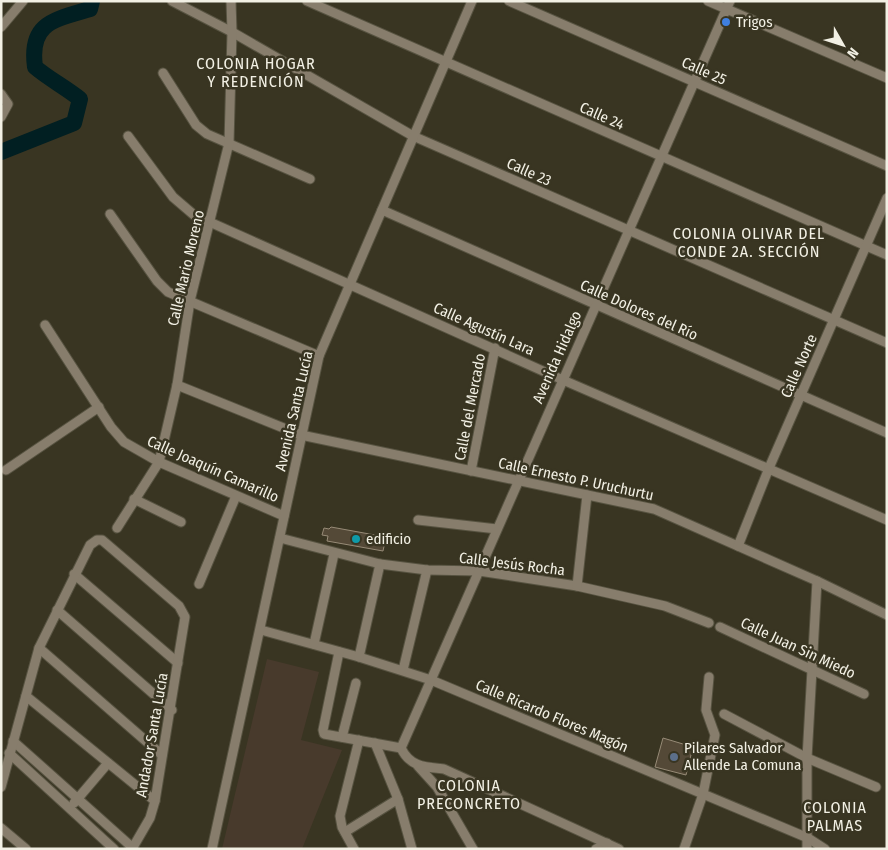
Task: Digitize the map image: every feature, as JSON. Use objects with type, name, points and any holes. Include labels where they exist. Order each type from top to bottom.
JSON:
[{"type":"street","points":[[1,27],[23,1]]},
{"type":"street","name":"Calle 23","points":[[172,1],[232,32],[413,136],[887,343]]},
{"type":"street","name":"Calle Mario Moreno","points":[[117,528],[159,462],[177,385],[190,301],[211,223],[229,143],[231,1]]},
{"type":"street","name":"Calle 24","points":[[306,1],[887,255]]},
{"type":"street","name":"Avenida Santa Lucía","points":[[212,849],[319,356],[348,283],[382,210],[472,1]]},
{"type":"street","name":"Calle 25","points":[[509,1],[887,166]]},
{"type":"street","points":[[708,1],[728,5],[887,78]]},
{"type":"street","name":"Avenida Hidalgo","points":[[401,748],[728,5]]},
{"type":"street","points":[[163,73],[196,125],[207,134],[310,179]]},
{"type":"street","points":[[1,94],[8,104],[1,117]]},
{"type":"street","name":"Calle Agustín Lara","points":[[128,136],[173,197],[194,215],[563,380],[887,520]]},
{"type":"street","name":"Calle Norte","points":[[738,546],[769,468],[887,198]]},
{"type":"street","name":"Calle Dolores del Río","points":[[382,210],[595,306],[887,433]]},
{"type":"street","points":[[110,214],[156,281],[168,292],[319,356]]},
{"type":"street","name":"Calle Joaquín Camarillo","points":[[45,325],[111,427],[124,442],[159,462],[284,516]]},
{"type":"street","name":"Calle del Mercado","points":[[471,471],[495,348]]},
{"type":"street","name":"Calle Ernesto P. Uruchurtu","points":[[177,385],[301,435],[654,509],[817,580],[887,615]]},
{"type":"street","points":[[6,470],[99,407]]},
{"type":"street","points":[[577,586],[587,495]]},
{"type":"street","points":[[199,584],[236,496]]},
{"type":"street","points":[[134,499],[180,522]]},
{"type":"street","points":[[418,520],[497,529]]},
{"type":"street","name":"Calle Jesús Rocha","points":[[280,538],[334,554],[380,564],[427,570],[480,571],[577,586],[665,606],[709,623]]},
{"type":"street","name":"Andador Santa Lucía","points":[[74,574],[90,546],[97,540],[106,543],[179,606],[184,613],[186,621],[155,802],[150,818],[133,849]]},
{"type":"street","points":[[314,644],[334,554]]},
{"type":"street","points":[[359,656],[380,564]]},
{"type":"street","points":[[403,670],[427,570]]},
{"type":"street","points":[[1,787],[40,648],[74,574],[178,663]]},
{"type":"street","points":[[807,849],[807,758],[817,580]]},
{"type":"street","points":[[57,610],[172,710]]},
{"type":"street","name":"Calle Juan Sin Miedo","points":[[720,627],[864,694]]},
{"type":"street","name":"Calle Ricardo Flores Magón","points":[[261,630],[359,656],[431,680],[808,838],[825,849]]},
{"type":"street","points":[[40,648],[162,755]]},
{"type":"street","points":[[339,652],[323,730],[328,736],[401,748],[407,758],[418,766],[437,787],[473,849]]},
{"type":"street","points":[[684,849],[703,794],[715,735],[706,710],[709,677]]},
{"type":"street","points":[[342,737],[356,684]]},
{"type":"street","points":[[26,696],[155,802]]},
{"type":"street","points":[[724,714],[807,758],[876,788]]},
{"type":"street","points":[[354,849],[345,832],[340,816],[360,740]]},
{"type":"street","points":[[13,741],[133,849]]},
{"type":"street","points":[[375,743],[398,799],[412,849]]},
{"type":"street","points":[[9,753],[114,849]]},
{"type":"street","points":[[70,808],[108,763]]},
{"type":"street","points":[[418,766],[444,769],[619,849]]},
{"type":"street","points":[[345,832],[398,799]]},
{"type":"street","points":[[1,828],[26,849]]},
{"type":"street","points":[[596,849],[607,842]]},
{"type":"shaded area","points":[[267,659],[319,672],[301,740],[342,750],[302,849],[222,849]]},
{"type":"building","name":"edificio","points":[[331,527],[386,537],[383,551],[327,541],[328,536],[322,535],[324,528],[329,529]]},
{"type":"building","name":"Pilares Salvador Allende La Comuna","points":[[663,738],[693,747],[686,775],[655,767]]},
{"type":"waterway","points":[[1,152],[74,123],[80,99],[35,67],[34,52],[40,32],[46,26],[65,17],[90,9],[92,1]]},
{"type":"place","name":"Trigos","points":[[726,22]]},
{"type":"place","name":"edificio","points":[[356,539]]},
{"type":"place","name":"Pilares Salvador Allende La Comuna","points":[[674,757]]},
{"type":"district","name":"COLONIA HOGAR Y REDENCIÓN","points":[[256,72]]},
{"type":"district","name":"COLONIA OLIVAR DEL CONDE 2A. SECCIÓN","points":[[749,242]]},
{"type":"district","name":"COLONIA PRECONCRETO","points":[[469,794]]},
{"type":"district","name":"COLONIA PALMAS","points":[[835,816]]}]
